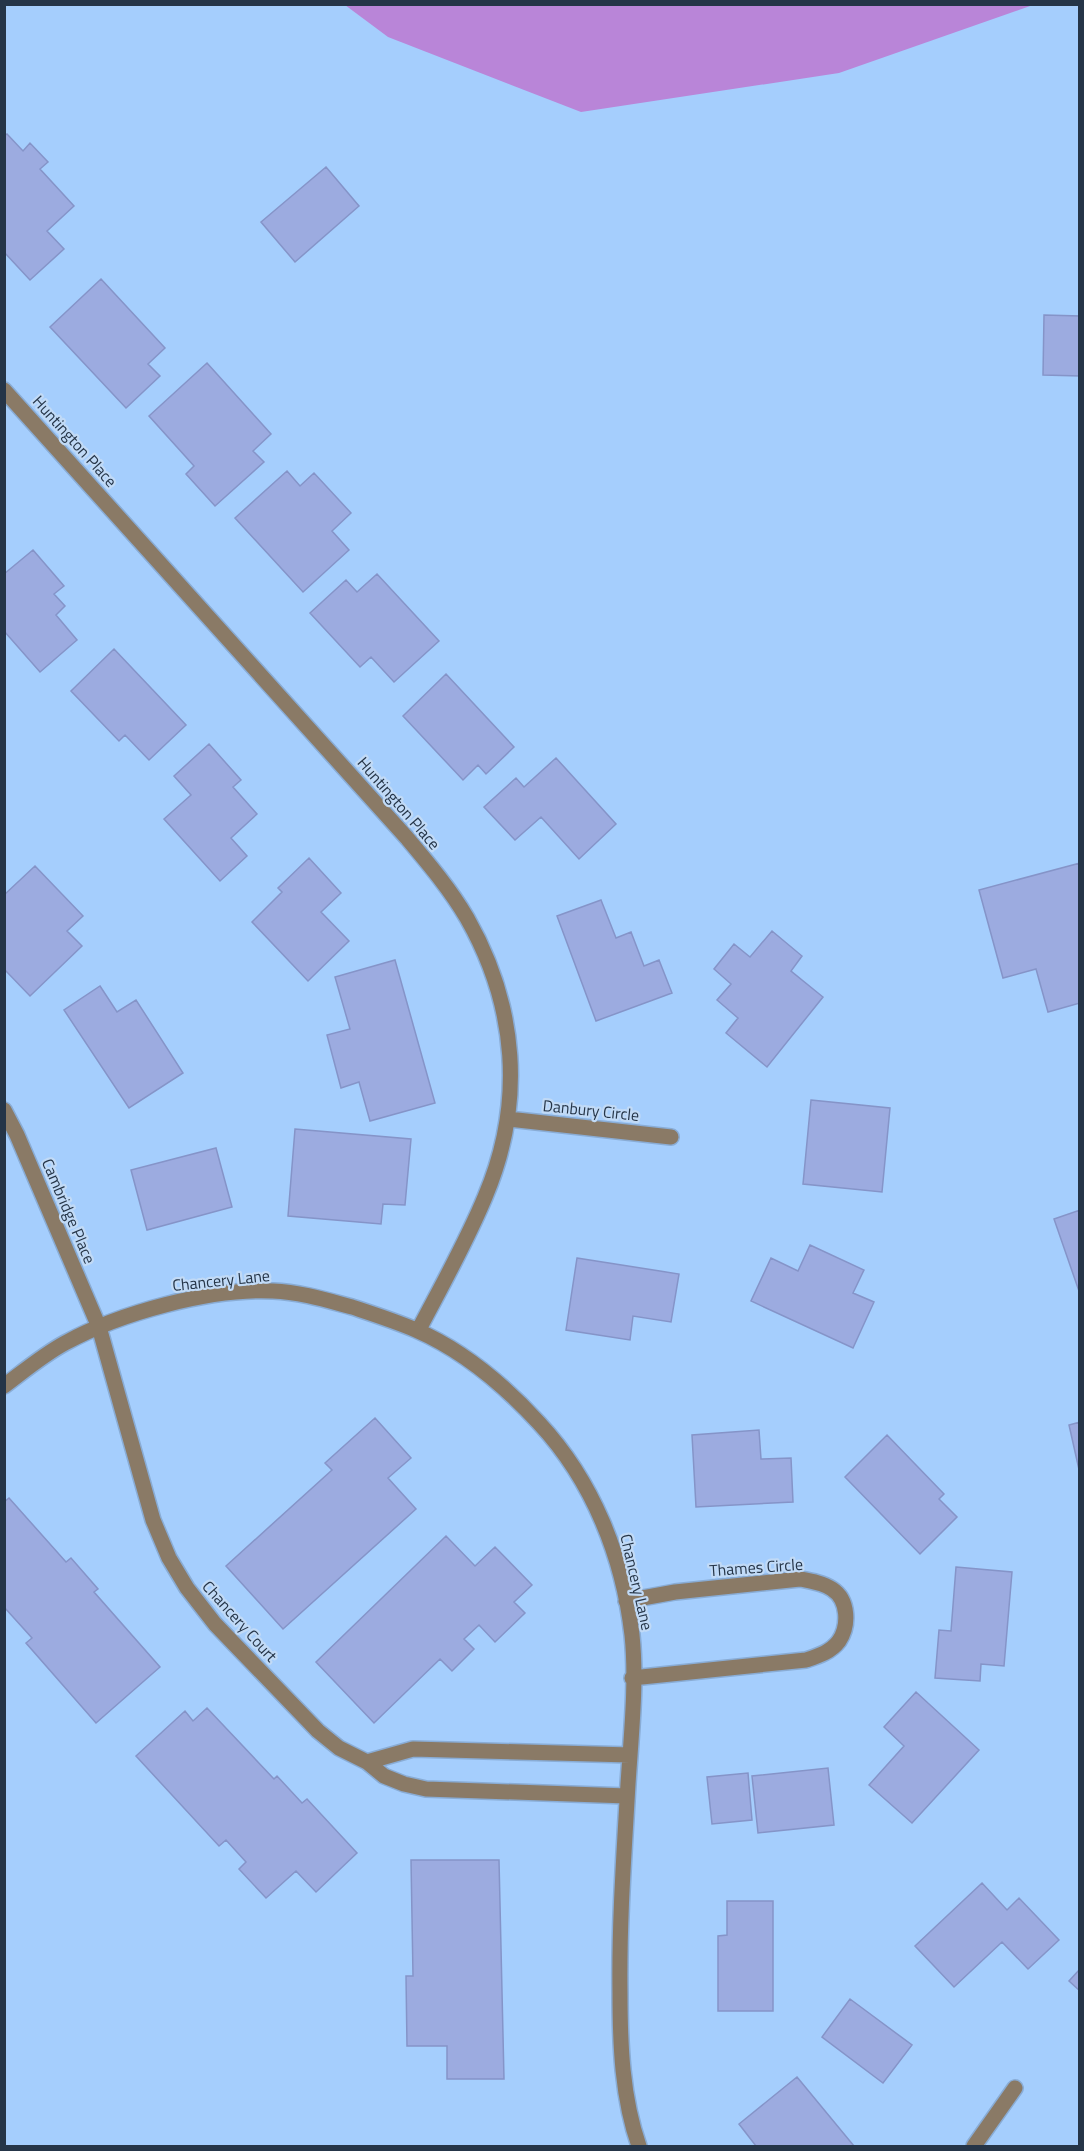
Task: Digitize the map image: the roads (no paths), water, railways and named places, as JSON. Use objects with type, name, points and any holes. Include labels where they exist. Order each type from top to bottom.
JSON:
[{"type":"street","name":"Huntington Place","points":[[4,390],[399,829],[441,880],[466,917],[483,951],[498,989],[508,1032],[510,1072],[508,1119],[486,1195],[468,1236],[418,1331]]},
{"type":"street","name":"Cambridge Place","points":[[4,1110],[22,1146],[99,1327]]},
{"type":"street","name":"Danbury Circle","points":[[508,1119],[671,1137]]},
{"type":"street","name":"Chancery Lane","points":[[4,1386],[29,1366],[64,1344],[99,1327],[168,1304],[200,1297],[271,1291],[309,1296],[344,1305],[418,1331],[448,1348],[520,1402],[555,1442],[574,1465],[596,1504],[614,1549],[632,1637],[630,1755],[620,1960],[620,2027],[624,2082],[639,2146]]},
{"type":"street","name":"Chancery Court","points":[[99,1327],[153,1520],[169,1558],[187,1588],[215,1624],[318,1731],[339,1748],[367,1762],[384,1776],[426,1789],[627,1796]]},
{"type":"street","name":"Thames Circle","points":[[626,1600],[675,1592],[800,1579],[820,1583],[834,1590],[845,1605],[847,1621],[839,1641],[826,1653],[806,1660],[632,1678]]},
{"type":"street","points":[[367,1762],[414,1749],[630,1755]]},
{"type":"street","points":[[974,2146],[1015,2088]]}]
